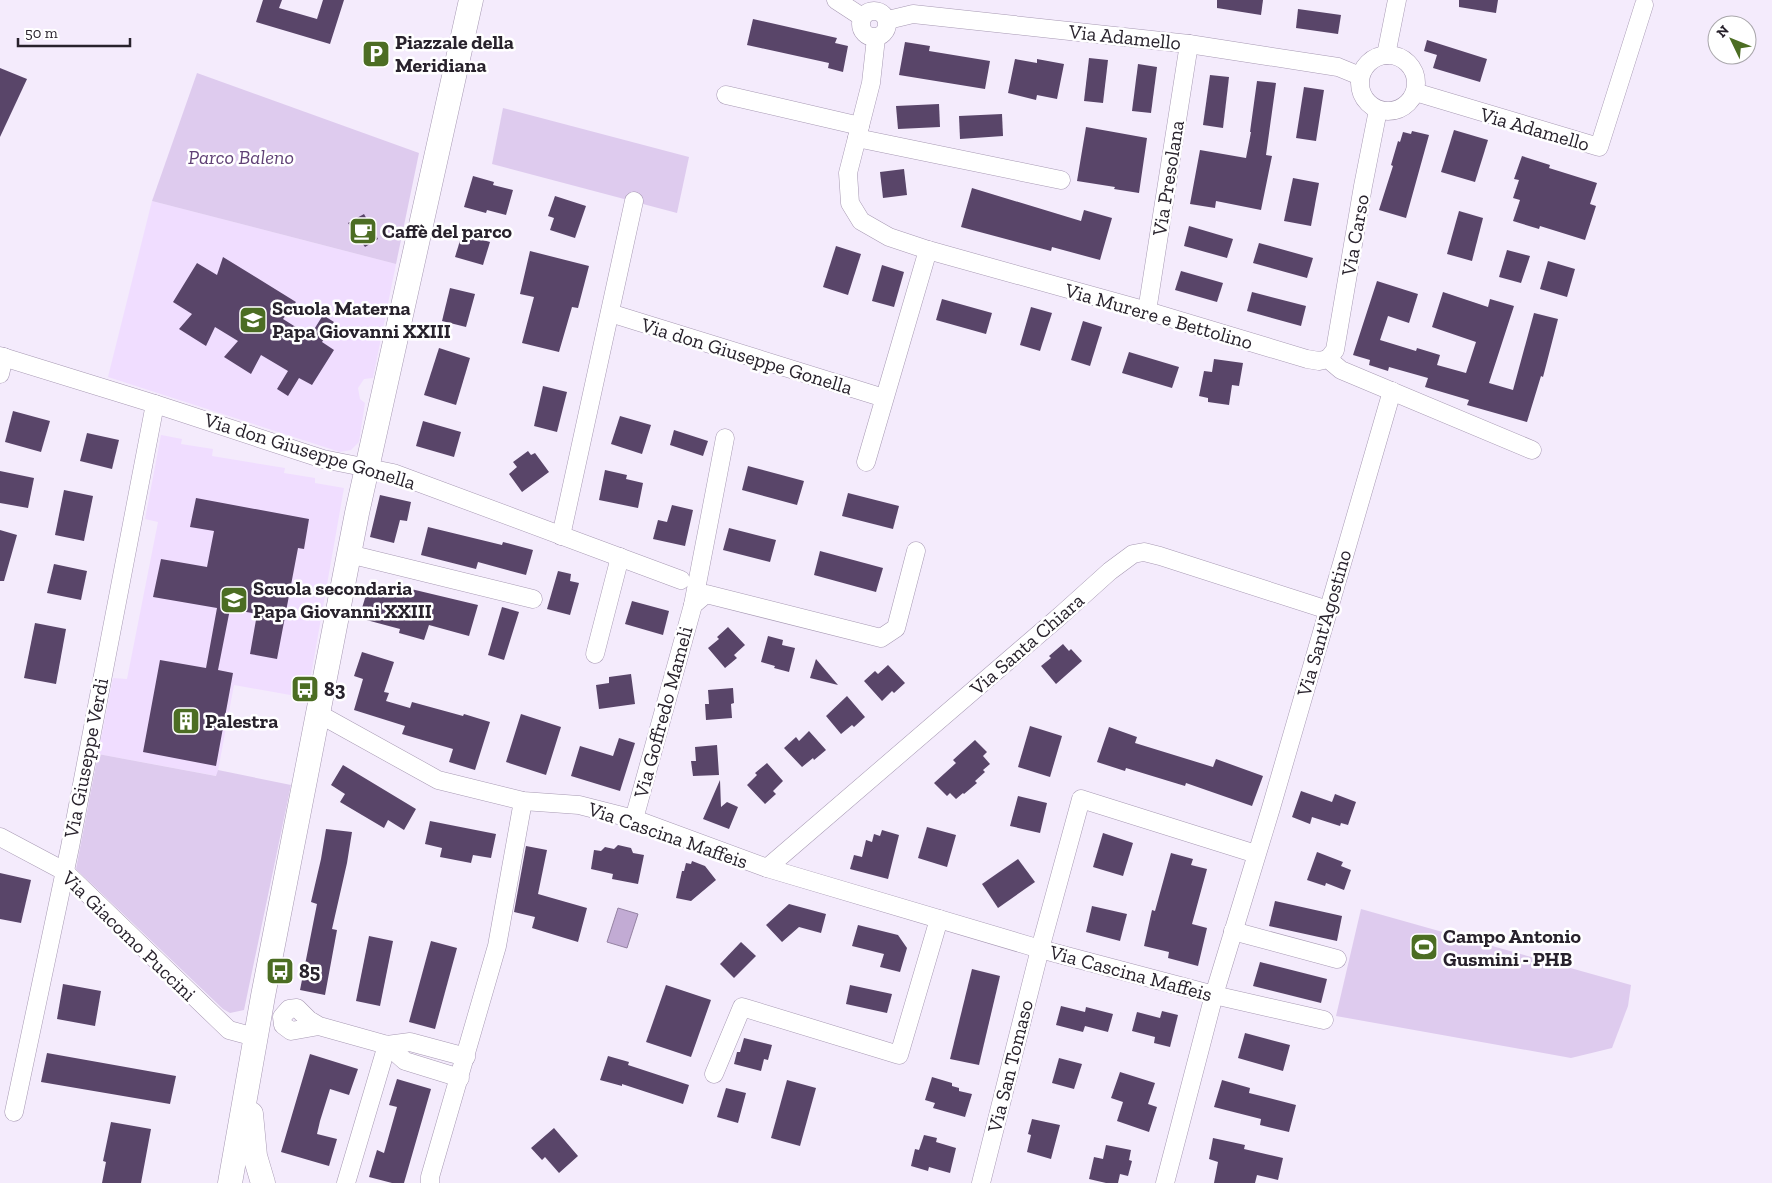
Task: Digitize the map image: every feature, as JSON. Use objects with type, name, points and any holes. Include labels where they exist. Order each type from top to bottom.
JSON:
[{"type":"street","points":[[230,1183],[255,1037],[366,469],[471,0]]},
{"type":"street","points":[[836,0],[862,17]]},
{"type":"street","points":[[1386,55],[1397,0]]},
{"type":"street","name":"Via Adamello","points":[[1414,92],[1599,147],[1644,5]]},
{"type":"street","points":[[876,38],[866,35],[860,27],[862,17],[871,10],[881,12],[888,20]]},
{"type":"street","name":"Via Adamello","points":[[888,20],[913,14],[1189,44],[1338,67],[1360,76]]},
{"type":"street","name":"Via Murere e Bettolino","points":[[888,20],[886,31],[876,38],[870,83],[848,173],[850,203],[861,222],[889,237],[928,250],[1147,311],[1307,359],[1319,361],[1328,359]]},
{"type":"street","name":"Via Presolana","points":[[1147,311],[1189,44]]},
{"type":"street","points":[[1386,55],[1395,55],[1403,59],[1415,74],[1416,83],[1410,100],[1404,106],[1396,110],[1387,111],[1378,110],[1365,100],[1360,84],[1360,76],[1370,61],[1386,55]]},
{"type":"street","points":[[726,96],[858,132],[1061,180]]},
{"type":"street","name":"Via Carso","points":[[1328,359],[1335,350],[1378,110]]},
{"type":"street","points":[[561,536],[634,201]]},
{"type":"street","points":[[866,462],[928,250]]},
{"type":"street","name":"Via don Giuseppe Gonella","points":[[610,313],[884,398]]},
{"type":"street","points":[[1328,359],[1340,370],[1532,450]]},
{"type":"street","name":"Via don Giuseppe Gonella","points":[[1,362],[155,404],[322,459],[393,474],[681,580]]},
{"type":"street","name":"Via Sant'Agostino","points":[[1214,995],[1271,808],[1392,391]]},
{"type":"street","name":"Via Giuseppe Verdi","points":[[14,1112],[64,871],[155,404]]},
{"type":"street","name":"Via Goffredo Mameli","points":[[634,819],[692,605],[725,438]]},
{"type":"street","name":"Via Goffredo Mameli","points":[[692,605],[706,594],[881,638],[896,628],[916,551]]},
{"type":"street","name":"Via Santa Chiara","points":[[767,868],[1110,571],[1133,554],[1144,552],[1160,556],[1328,610]]},
{"type":"street","points":[[349,554],[532,599]]},
{"type":"street","points":[[594,654],[620,557]]},
{"type":"street","name":"Via Cascina Maffeis","points":[[319,714],[438,780],[523,801],[579,804],[634,819],[767,868],[1040,949],[1214,995],[1324,1020]]},
{"type":"street","points":[[1040,949],[1081,799],[1256,854]]},
{"type":"street","points":[[430,1183],[430,1177],[498,946],[523,801]]},
{"type":"street","name":"Via Giacomo Puccini","points":[[0,837],[64,871],[229,1030],[255,1037]]},
{"type":"street","points":[[714,1074],[742,1007],[899,1055],[939,919]]},
{"type":"street","points":[[1233,931],[1337,959]]},
{"type":"street","name":"Via San Tomaso","points":[[980,1183],[1040,949]]},
{"type":"street","points":[[1165,1183],[1214,995]]},
{"type":"street","points":[[320,1026],[387,1045],[410,1042],[466,1057]]},
{"type":"street","points":[[387,1045],[405,1061],[460,1078]]},
{"type":"street","points":[[346,1183],[387,1045]]},
{"type":"street","points":[[251,1067],[251,1121],[255,1156],[263,1183]]},
{"type":"shaded area","name":"Scuola Materna Papa Giovanni XXIII","points":[[152,201],[396,264],[373,378],[364,379],[358,388],[360,399],[365,403],[359,442],[351,450],[340,452],[108,377]]},
{"type":"shaded area","name":"Scuola secondaria Papa Giovanni XXIII","points":[[161,435],[182,439],[181,444],[213,449],[212,456],[285,468],[284,473],[315,478],[315,483],[344,488],[307,698],[234,685],[217,776],[98,754],[113,678],[127,679],[158,522],[145,519]]},
{"type":"shaded area","points":[[618,908],[638,914],[627,948],[607,942]]},
{"type":"green space","name":"Parco Baleno","points":[[197,73],[419,153],[396,264],[152,201]]},
{"type":"green space","points":[[503,108],[689,157],[677,213],[492,164]]},
{"type":"green space","points":[[98,754],[216,776],[218,770],[291,785],[244,1010],[230,1013],[223,1009],[76,869]]},
{"type":"green space","name":"Campo Antonio Gusmini - PHB","points":[[1361,909],[1631,985],[1628,1006],[1612,1048],[1571,1058],[1336,1016]]},
{"type":"building","points":[[263,0],[282,0],[279,8],[317,19],[323,0],[344,0],[330,44],[256,22]]},
{"type":"building","points":[[1217,0],[1263,0],[1261,15],[1217,8]]},
{"type":"building","points":[[1459,0],[1498,0],[1496,13],[1459,7]]},
{"type":"building","points":[[1298,9],[1341,15],[1338,34],[1296,28]]},
{"type":"building","points":[[753,19],[837,38],[835,43],[848,46],[843,72],[828,68],[829,63],[747,45]]},
{"type":"building","points":[[1427,40],[1487,59],[1480,82],[1433,68],[1437,55],[1424,51]]},
{"type":"building","points":[[905,42],[930,46],[929,51],[990,61],[985,89],[899,75]]},
{"type":"building","points":[[1089,58],[1108,60],[1103,103],[1084,101]]},
{"type":"building","points":[[1015,59],[1037,63],[1037,59],[1064,64],[1057,99],[1037,95],[1036,100],[1008,93]]},
{"type":"building","points":[[1138,64],[1157,67],[1151,113],[1132,111]]},
{"type":"building","points":[[0,68],[27,79],[0,137]]},
{"type":"building","points":[[1210,75],[1229,77],[1223,128],[1203,125]]},
{"type":"building","points":[[1257,81],[1276,83],[1266,155],[1272,156],[1261,210],[1216,201],[1215,208],[1190,204],[1200,150],[1246,158]]},
{"type":"building","points":[[1304,87],[1324,90],[1316,141],[1296,138]]},
{"type":"building","points":[[939,104],[940,127],[898,129],[896,106]]},
{"type":"building","points":[[1002,114],[1003,136],[960,139],[959,116]]},
{"type":"building","points":[[1086,127],[1147,138],[1139,193],[1077,181]]},
{"type":"building","points":[[1454,130],[1488,140],[1475,182],[1441,172]]},
{"type":"building","points":[[1412,131],[1429,135],[1406,218],[1379,210],[1393,166],[1391,165],[1398,141],[1400,142],[1403,132],[1411,134]]},
{"type":"building","points":[[1522,156],[1550,165],[1549,168],[1597,183],[1590,204],[1596,206],[1585,240],[1540,226],[1539,229],[1513,221],[1520,200],[1513,198],[1519,180],[1514,179]]},
{"type":"building","points":[[904,169],[907,195],[883,198],[880,172]]},
{"type":"building","points":[[473,176],[494,182],[493,185],[513,190],[506,215],[487,210],[486,213],[464,207]]},
{"type":"building","points":[[1293,178],[1319,183],[1311,226],[1284,221]]},
{"type":"building","points":[[972,188],[1081,221],[1084,210],[1112,218],[1100,260],[1052,247],[1051,251],[961,227]]},
{"type":"building","points":[[555,196],[586,206],[575,238],[550,230],[554,218],[548,216]]},
{"type":"building","points":[[1459,211],[1483,218],[1472,261],[1447,254]]},
{"type":"building","name":"Caffè del parco","points":[[364,214],[378,239],[365,247],[348,223]]},
{"type":"building","points":[[1189,226],[1233,239],[1227,258],[1184,246]]},
{"type":"building","points":[[462,234],[490,242],[483,265],[455,257]]},
{"type":"building","points":[[1259,243],[1313,258],[1307,278],[1253,263]]},
{"type":"building","points":[[836,246],[861,254],[848,295],[823,287]]},
{"type":"building","points":[[1507,250],[1530,256],[1521,283],[1499,277]]},
{"type":"building","points":[[530,251],[589,266],[578,308],[572,307],[559,352],[522,343],[534,297],[520,294]]},
{"type":"building","points":[[223,257],[296,302],[283,319],[310,336],[323,315],[334,322],[322,342],[334,350],[312,385],[299,378],[288,396],[277,389],[288,371],[261,355],[251,374],[224,357],[238,341],[215,327],[206,346],[179,329],[192,314],[173,302],[197,263],[217,275]]},
{"type":"building","points":[[1548,261],[1575,269],[1567,297],[1540,289]]},
{"type":"building","points":[[882,265],[904,272],[894,307],[872,301]]},
{"type":"building","points":[[1181,271],[1223,283],[1217,302],[1175,290]]},
{"type":"building","points":[[1377,281],[1418,294],[1409,323],[1388,316],[1380,340],[1416,351],[1417,348],[1440,355],[1437,365],[1466,373],[1476,342],[1432,327],[1443,292],[1488,307],[1490,299],[1514,306],[1489,383],[1513,390],[1534,313],[1558,319],[1543,377],[1541,376],[1527,422],[1467,405],[1469,400],[1425,387],[1428,378],[1389,367],[1388,371],[1369,365],[1370,360],[1353,355]]},
{"type":"building","points":[[450,288],[475,294],[466,327],[442,321]]},
{"type":"building","points":[[1252,292],[1306,306],[1301,326],[1247,311]]},
{"type":"building","points":[[942,299],[992,313],[986,334],[936,320]]},
{"type":"building","points":[[1031,307],[1052,313],[1040,351],[1020,345]]},
{"type":"building","points":[[1083,321],[1102,327],[1090,366],[1071,360]]},
{"type":"building","points":[[439,348],[470,358],[456,405],[424,395]]},
{"type":"building","points":[[1129,352],[1179,367],[1172,388],[1122,373]]},
{"type":"building","points":[[1214,359],[1243,363],[1239,386],[1232,385],[1229,405],[1208,402],[1208,398],[1199,396],[1204,371],[1212,372]]},
{"type":"building","points":[[543,386],[567,392],[557,432],[534,426]]},
{"type":"building","points":[[13,411],[50,421],[41,452],[5,442]]},
{"type":"building","points":[[620,416],[651,425],[642,454],[611,444]]},
{"type":"building","points":[[423,421],[461,432],[454,457],[416,446]]},
{"type":"building","points":[[674,430],[708,441],[703,456],[670,445]]},
{"type":"building","points":[[87,433],[119,440],[112,469],[80,461]]},
{"type":"building","points":[[528,451],[531,455],[535,453],[549,472],[522,492],[509,474],[517,467],[513,462]]},
{"type":"building","points":[[748,466],[804,481],[797,505],[742,490]]},
{"type":"building","points":[[605,470],[627,475],[626,479],[643,483],[638,508],[599,500]]},
{"type":"building","points":[[0,471],[34,478],[28,508],[0,503]]},
{"type":"building","points":[[64,490],[93,496],[84,541],[55,535]]},
{"type":"building","points":[[848,493],[899,506],[893,529],[842,516]]},
{"type":"building","points":[[380,495],[411,502],[407,521],[400,520],[394,543],[370,537]]},
{"type":"building","points":[[196,498],[309,519],[304,549],[298,548],[277,659],[250,654],[257,614],[230,609],[218,670],[233,673],[216,766],[143,752],[160,660],[206,668],[217,608],[153,597],[161,559],[207,567],[214,531],[190,527]]},
{"type":"building","points":[[672,505],[693,510],[685,546],[653,539],[658,520],[667,522]]},
{"type":"building","points":[[428,527],[502,545],[503,542],[533,550],[526,575],[478,562],[476,569],[421,555]]},
{"type":"building","points":[[729,528],[776,540],[770,562],[723,550]]},
{"type":"building","points":[[0,530],[17,535],[4,581],[0,581]]},
{"type":"building","points":[[820,551],[883,568],[876,592],[814,575]]},
{"type":"building","points":[[54,564],[87,571],[81,600],[47,593]]},
{"type":"building","points":[[558,571],[571,574],[570,581],[579,583],[570,615],[547,609]]},
{"type":"building","points":[[369,585],[409,596],[411,589],[478,605],[469,636],[429,625],[424,640],[399,633],[400,629],[359,618]]},
{"type":"building","points":[[632,601],[669,611],[663,635],[625,624]]},
{"type":"building","points":[[502,607],[519,612],[504,660],[488,655]]},
{"type":"building","points":[[35,623],[66,629],[56,684],[24,678]]},
{"type":"building","points":[[728,627],[745,645],[734,655],[737,658],[725,668],[708,648],[719,639],[717,637]]},
{"type":"building","points":[[768,636],[783,640],[782,645],[795,648],[789,672],[761,662]]},
{"type":"building","points":[[1063,644],[1069,651],[1071,649],[1082,661],[1056,684],[1041,666]]},
{"type":"building","points":[[362,652],[394,662],[384,692],[389,693],[386,701],[410,708],[412,702],[490,722],[475,770],[449,762],[453,749],[402,734],[405,726],[354,710],[363,679],[354,676]]},
{"type":"building","points":[[816,659],[838,685],[810,678]]},
{"type":"building","points":[[888,665],[905,683],[894,693],[892,691],[882,701],[864,681],[875,671],[878,674]]},
{"type":"building","points":[[631,674],[635,704],[599,709],[596,685],[609,683],[609,677]]},
{"type":"building","points":[[733,688],[732,718],[706,720],[705,704],[709,704],[708,690]]},
{"type":"building","points":[[847,696],[865,717],[854,727],[852,725],[841,734],[826,716]]},
{"type":"building","points":[[521,714],[561,727],[546,775],[506,762]]},
{"type":"building","points":[[1030,726],[1062,736],[1050,777],[1018,767]]},
{"type":"building","points":[[1109,727],[1137,737],[1135,743],[1213,767],[1216,759],[1263,776],[1252,806],[1186,783],[1185,786],[1126,768],[1125,771],[1097,762]]},
{"type":"building","points":[[809,731],[826,750],[802,767],[784,748],[796,737],[799,741]]},
{"type":"building","points":[[619,738],[635,743],[620,791],[571,776],[580,746],[613,756]]},
{"type":"building","points":[[975,740],[987,752],[983,756],[990,764],[983,770],[985,772],[975,781],[977,783],[964,794],[956,799],[950,793],[947,796],[934,783],[956,763],[953,760]]},
{"type":"building","points":[[717,745],[719,775],[693,776],[691,761],[696,761],[695,747]]},
{"type":"building","points":[[767,763],[783,781],[773,791],[776,794],[765,804],[747,785],[757,775],[755,773]]},
{"type":"building","points":[[343,765],[416,809],[404,830],[388,820],[384,828],[340,802],[345,794],[331,785]]},
{"type":"building","points":[[720,780],[721,807],[727,802],[738,807],[729,829],[703,819]]},
{"type":"building","points":[[1301,791],[1332,802],[1335,794],[1356,802],[1348,825],[1341,823],[1340,826],[1312,817],[1310,824],[1292,817]]},
{"type":"building","points":[[1018,796],[1047,803],[1040,833],[1010,826]]},
{"type":"building","points":[[430,821],[496,834],[491,858],[473,855],[471,863],[440,857],[442,848],[425,844]]},
{"type":"building","points":[[927,827],[956,835],[947,867],[918,858]]},
{"type":"building","points":[[326,829],[352,832],[332,929],[337,930],[325,995],[300,990],[317,904],[311,902]]},
{"type":"building","points":[[882,830],[899,835],[888,879],[850,869],[854,855],[862,857],[866,840],[872,842],[874,834],[880,836]]},
{"type":"building","points":[[1103,833],[1133,843],[1123,876],[1093,867]]},
{"type":"building","points":[[618,845],[631,848],[633,853],[644,855],[638,884],[612,879],[613,874],[591,869],[594,850],[601,851],[605,847],[614,849]]},
{"type":"building","points":[[526,846],[547,850],[538,894],[587,908],[578,942],[532,928],[535,917],[514,912]]},
{"type":"building","points":[[1317,852],[1343,862],[1341,866],[1351,870],[1344,890],[1326,883],[1325,886],[1307,880]]},
{"type":"building","points":[[1171,853],[1193,859],[1191,865],[1207,869],[1192,924],[1207,928],[1198,966],[1168,958],[1169,952],[1144,946],[1152,910],[1155,911]]},
{"type":"building","points":[[1018,859],[1035,882],[998,908],[982,884]]},
{"type":"building","points":[[692,861],[705,866],[716,880],[691,901],[676,898],[682,871],[684,871],[686,863],[691,864]]},
{"type":"building","points":[[0,873],[31,880],[21,923],[0,919]]},
{"type":"building","points":[[1275,901],[1342,916],[1337,941],[1269,926]]},
{"type":"building","points":[[789,904],[826,914],[821,933],[799,927],[782,942],[766,925]]},
{"type":"building","points":[[1092,906],[1127,914],[1120,941],[1086,932]]},
{"type":"building","points":[[858,925],[898,935],[907,948],[900,972],[880,967],[884,954],[852,946]]},
{"type":"building","points":[[369,936],[393,941],[380,1006],[356,1001]]},
{"type":"building","points":[[431,941],[457,948],[435,1029],[409,1022]]},
{"type":"building","points":[[741,942],[756,956],[734,978],[720,964]]},
{"type":"building","points":[[1260,962],[1327,979],[1321,1003],[1253,986]]},
{"type":"building","points":[[972,969],[1000,976],[979,1065],[950,1059]]},
{"type":"building","points":[[63,984],[101,991],[95,1026],[57,1019]]},
{"type":"building","points":[[666,985],[711,1000],[691,1057],[646,1042]]},
{"type":"building","points":[[850,985],[892,994],[887,1013],[846,1004]]},
{"type":"building","points":[[1061,1006],[1085,1012],[1086,1007],[1113,1014],[1108,1032],[1085,1026],[1083,1032],[1056,1025]]},
{"type":"building","points":[[1162,1011],[1178,1015],[1170,1047],[1154,1043],[1155,1037],[1132,1031],[1137,1012],[1160,1018]]},
{"type":"building","points":[[1245,1033],[1290,1045],[1283,1071],[1238,1058]]},
{"type":"building","points":[[744,1038],[772,1045],[768,1060],[764,1059],[761,1071],[734,1064],[737,1052],[740,1052]]},
{"type":"building","points":[[47,1053],[176,1076],[170,1104],[41,1082]]},
{"type":"building","points":[[310,1054],[358,1069],[349,1095],[330,1089],[320,1121],[317,1134],[337,1139],[329,1166],[281,1152]]},
{"type":"building","points":[[608,1056],[629,1062],[628,1065],[689,1085],[683,1104],[622,1084],[622,1086],[600,1080]]},
{"type":"building","points":[[1059,1058],[1082,1064],[1074,1089],[1052,1083]]},
{"type":"building","points":[[1120,1072],[1155,1083],[1148,1104],[1157,1107],[1149,1132],[1117,1121],[1123,1102],[1111,1098]]},
{"type":"building","points":[[932,1077],[952,1083],[952,1086],[959,1088],[959,1091],[972,1094],[965,1117],[933,1108],[935,1103],[925,1100]]},
{"type":"building","points":[[397,1079],[431,1089],[404,1183],[392,1183],[369,1177],[377,1150],[384,1153],[397,1107],[389,1105]]},
{"type":"building","points":[[787,1080],[816,1088],[800,1146],[771,1138]]},
{"type":"building","points":[[1222,1080],[1250,1088],[1249,1093],[1296,1105],[1289,1132],[1260,1125],[1261,1119],[1214,1107]]},
{"type":"building","points":[[726,1088],[746,1093],[738,1123],[717,1117]]},
{"type":"building","points":[[1032,1119],[1060,1125],[1051,1159],[1027,1152],[1031,1135],[1028,1134]]},
{"type":"building","points":[[111,1122],[151,1129],[141,1183],[102,1183],[106,1162],[103,1161]]},
{"type":"building","points":[[554,1128],[578,1156],[559,1173],[545,1157],[542,1160],[531,1148]]},
{"type":"building","points":[[924,1135],[937,1138],[936,1142],[956,1148],[950,1173],[929,1167],[928,1171],[911,1166],[915,1149],[919,1150]]},
{"type":"building","points":[[1213,1138],[1245,1145],[1244,1149],[1283,1158],[1278,1180],[1257,1175],[1255,1183],[1214,1183],[1218,1162],[1209,1159]]},
{"type":"building","points":[[1106,1145],[1131,1150],[1129,1160],[1132,1161],[1128,1176],[1120,1174],[1118,1183],[1106,1183],[1089,1179],[1094,1157],[1103,1159]]},
{"type":"place","name":"Piazzale della Meridiana","points":[[376,54]]},
{"type":"place","name":"Caffè del parco","points":[[363,231]]},
{"type":"place","name":"Scuola Materna Papa Giovanni XXIII","points":[[253,320]]},
{"type":"place","name":"Scuola secondaria Papa Giovanni XXIII","points":[[234,600]]},
{"type":"place","name":"83","points":[[305,689]]},
{"type":"place","name":"Palestra","points":[[186,721]]},
{"type":"place","name":"Campo Antonio Gusmini - PHB","points":[[1424,947]]},
{"type":"place","name":"85","points":[[280,971]]}]
